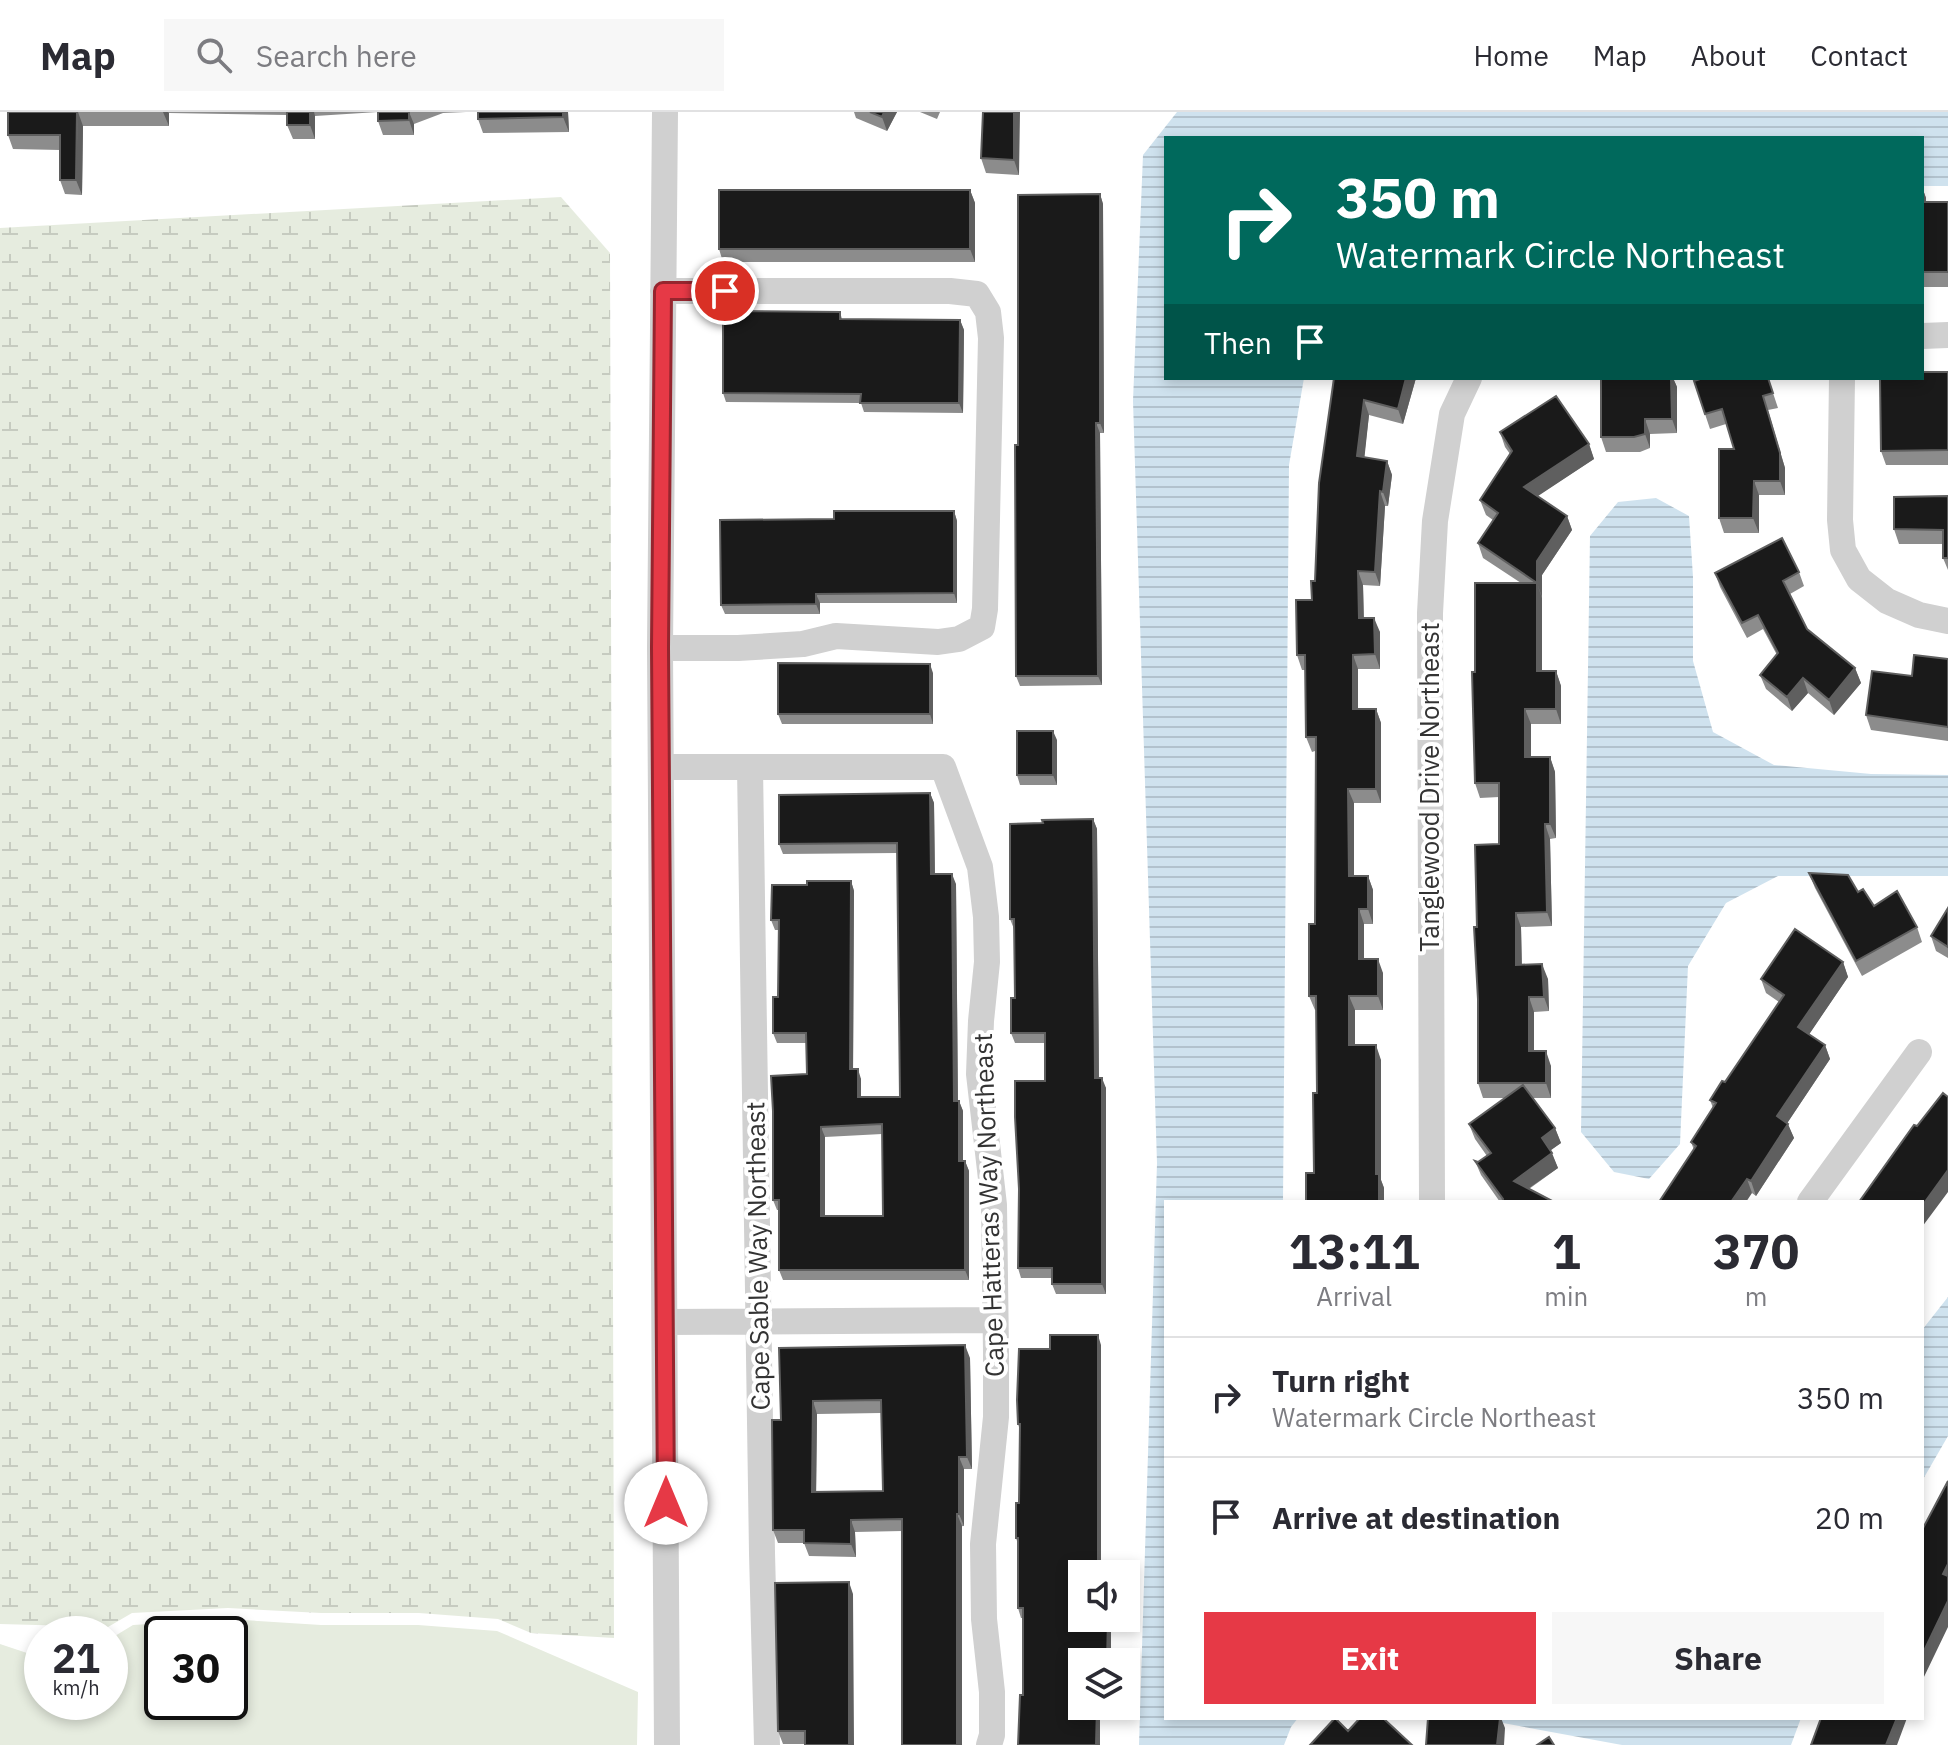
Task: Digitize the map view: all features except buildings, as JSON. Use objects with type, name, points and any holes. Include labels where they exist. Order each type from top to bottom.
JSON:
[{"type":"street","points":[[665,112],[660,648],[667,1745]]},
{"type":"street","points":[[660,648],[803,644],[836,636],[938,642],[959,639],[982,627],[985,609],[991,338],[988,312],[977,294],[950,291],[663,291]]},
{"type":"street","points":[[1924,336],[1948,335]]},
{"type":"street","name":"Tanglewood Drive Northeast","points":[[1432,1200],[1430,613],[1435,521],[1452,414],[1468,380]]},
{"type":"street","points":[[1842,380],[1840,520],[1843,550],[1859,579],[1887,601],[1919,615],[1948,621]]},
{"type":"street","points":[[662,767],[750,767]]},
{"type":"street","name":"Cape Hatteras Way Northeast","points":[[750,767],[943,767],[980,867],[987,962],[979,1074],[994,1205],[996,1417],[983,1544],[984,1619],[992,1692],[992,1735],[989,1745]]},
{"type":"street","name":"Cape Sable Way Northeast","points":[[750,767],[767,1745]]},
{"type":"street","points":[[1811,1200],[1919,1052]]},
{"type":"street","points":[[665,1322],[995,1320]]},
{"type":"green space","points":[[561,197],[610,253],[614,1638],[531,1633],[498,1619],[419,1613],[321,1613],[228,1608],[132,1613],[127,1616],[24,1616],[24,1625],[0,1624],[0,228]]},
{"type":"green space","points":[[248,1620],[321,1625],[418,1625],[497,1631],[638,1692],[637,1745],[0,1745],[0,1644],[24,1652],[24,1720],[128,1720],[128,1628],[144,1624],[144,1720],[248,1720]]},
{"type":"water","points":[[1177,112],[1948,112],[1948,186],[1924,186],[1924,136],[1164,136],[1164,380],[1304,380],[1289,465],[1283,1200],[1164,1200],[1164,1720],[1296,1720],[1284,1745],[1139,1745],[1157,1163],[1133,401],[1143,155]]},
{"type":"water","points":[[1656,498],[1689,516],[1693,661],[1713,732],[1774,765],[1871,774],[1948,775],[1948,876],[1778,876],[1726,903],[1688,966],[1680,1144],[1649,1179],[1614,1172],[1581,1132],[1590,536],[1618,502]]},
{"type":"water","points":[[1948,1297],[1948,1436],[1924,1478],[1924,1327]]},
{"type":"water","points":[[1487,1720],[1800,1720],[1791,1745],[1622,1745]]},
{"type":"route","points":[[666,1503],[660,648],[663,291],[725,291]]}]
